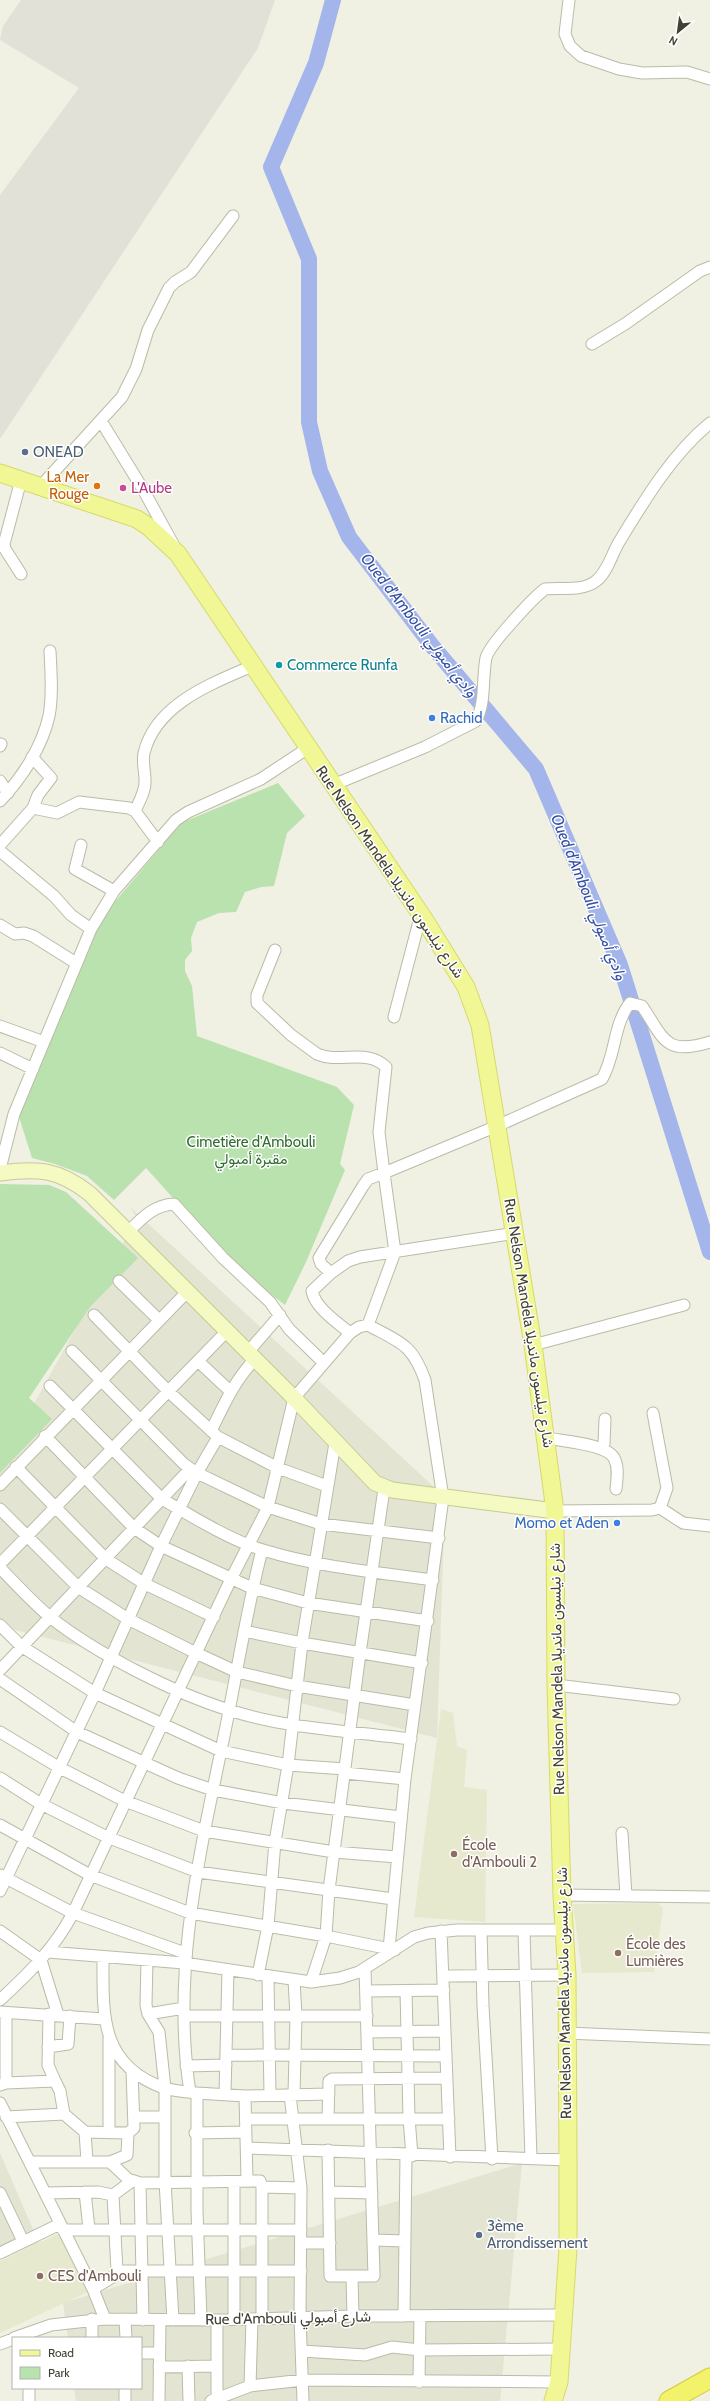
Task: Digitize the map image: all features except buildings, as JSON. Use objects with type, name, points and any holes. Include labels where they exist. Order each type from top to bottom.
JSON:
[{"type":"highway","points":[[669,2401],[710,2378]]},
{"type":"highway","points":[[694,2401],[710,2392]]},
{"type":"main road","name":"Rue Nelson Mandela شارع نيلسون مانديلا","points":[[0,473],[137,520],[149,527],[178,554],[252,666],[421,914],[466,987],[480,1025],[516,1234],[547,1438],[555,1511],[556,1684],[563,1930],[567,1975],[566,2033],[568,2248],[565,2315],[559,2382],[561,2401]]},
{"type":"main road","name":"Rue Nelson Mandela شارع نيلسون مانديلا","points":[[553,2401],[559,2382]]},
{"type":"street","points":[[569,0],[565,34],[570,46],[581,56],[619,69],[642,73],[687,72],[710,79]]},
{"type":"street","points":[[40,487],[122,397],[136,369],[148,330],[169,288],[175,282],[191,272],[233,216]]},
{"type":"street","points":[[592,344],[625,324],[700,271],[710,267]]},
{"type":"street","points":[[101,421],[144,491],[178,554]]},
{"type":"street","points":[[333,785],[425,747],[476,721],[481,710],[486,658],[492,645],[545,589],[577,588],[595,582],[600,577],[619,542],[677,456],[710,423]]},
{"type":"street","points":[[20,574],[5,549],[4,544],[21,480]]},
{"type":"street","points":[[0,801],[8,793],[32,757],[49,716],[50,651]]},
{"type":"street","points":[[135,811],[145,786],[142,764],[145,752],[150,738],[158,725],[173,709],[202,688],[252,666]]},
{"type":"street","points":[[0,1169],[14,1114],[91,929],[114,891],[176,820],[188,812],[261,780],[308,748]]},
{"type":"street","points":[[0,845],[33,808],[38,795],[52,778],[32,757]]},
{"type":"street","points":[[0,781],[8,793]]},
{"type":"street","points":[[33,808],[57,813],[79,802],[100,803],[135,811],[158,842]]},
{"type":"street","points":[[81,845],[75,869],[114,891]]},
{"type":"street","points":[[0,850],[54,896],[71,915],[91,929]]},
{"type":"street","points":[[394,1017],[421,914]]},
{"type":"street","points":[[0,924],[15,934],[33,936],[76,963]]},
{"type":"street","points":[[275,950],[257,995],[257,1003],[261,1008],[291,1034],[317,1054],[325,1058],[369,1057],[380,1062],[386,1067],[379,1132],[395,1252],[368,1325]]},
{"type":"street","points":[[331,1273],[321,1264],[319,1258],[368,1179],[497,1126],[602,1079],[610,1064],[621,1015],[630,1003],[642,1006],[666,1041],[672,1046],[680,1048],[709,1044]]},
{"type":"street","points":[[0,1026],[44,1042]]},
{"type":"street","points":[[0,1053],[33,1069]]},
{"type":"street","points":[[0,1173],[40,1170],[73,1180],[128,1232],[294,1398],[374,1483],[384,1489],[443,1498],[555,1511],[652,1510],[660,1508],[683,1524],[710,1526]]},
{"type":"street","points":[[128,1232],[147,1214],[164,1205],[174,1204],[223,1258],[256,1288],[280,1315],[289,1329],[324,1362]]},
{"type":"street","points":[[350,1333],[313,1298],[312,1291],[331,1273],[348,1261],[360,1257],[516,1234]]},
{"type":"street","points":[[120,1281],[159,1320]]},
{"type":"street","points":[[0,1485],[100,1379],[187,1292]]},
{"type":"street","points":[[533,1345],[684,1305]]},
{"type":"street","points":[[94,1315],[169,1392],[215,1434],[278,1468],[327,1486]]},
{"type":"street","points":[[0,1890],[3,1877],[24,1840],[60,1768],[161,1546],[180,1510],[193,1471],[215,1434],[230,1391],[251,1356],[280,1315]]},
{"type":"street","points":[[0,2000],[44,1956],[61,1936],[73,1913],[107,1837],[145,1762],[231,1579],[250,1545],[268,1507],[294,1398],[350,1333],[359,1327],[368,1325],[406,1346],[418,1361],[425,1380],[443,1498],[439,1538],[415,1705],[401,1817],[393,1899],[392,1950]]},
{"type":"street","points":[[0,1564],[29,1536],[55,1506],[111,1448],[199,1362],[227,1331]]},
{"type":"street","points":[[72,1351],[193,1471],[268,1507],[321,1524],[439,1538]]},
{"type":"street","points":[[199,1362],[230,1391]]},
{"type":"street","points":[[50,1386],[162,1499],[180,1510],[262,1550],[314,1564],[433,1580]]},
{"type":"street","points":[[653,1413],[667,1488],[660,1508]]},
{"type":"street","points":[[600,1447],[604,1444],[606,1438],[605,1419]]},
{"type":"street","points":[[45,1436],[134,1528],[161,1546],[252,1588],[308,1603],[428,1621]]},
{"type":"street","points":[[547,1438],[600,1447],[614,1458],[617,1475],[616,1489]]},
{"type":"street","points":[[270,2095],[268,2016],[263,1976],[275,1842],[283,1803],[308,1603],[335,1443]]},
{"type":"street","points":[[16,1467],[106,1559],[145,1584],[214,1617]]},
{"type":"street","points":[[0,1670],[21,1646],[162,1499],[193,1471]]},
{"type":"street","points":[[311,1982],[326,1936],[329,1890],[360,1653],[384,1489]]},
{"type":"street","points":[[0,1510],[29,1536],[78,1587],[128,1619],[196,1653],[237,1672],[297,1686],[355,1694],[415,1705]]},
{"type":"street","points":[[201,2319],[196,2182],[196,2133],[193,2093],[186,2066],[184,2012],[185,1958],[190,1913],[204,1831],[237,1672],[252,1588],[262,1550]]},
{"type":"street","points":[[0,1568],[50,1616],[111,1657],[178,1690],[229,1710],[293,1724],[411,1739]]},
{"type":"street","points":[[0,1624],[21,1646],[95,1693],[221,1751],[288,1765],[406,1779]]},
{"type":"street","points":[[244,1631],[302,1643],[422,1663]]},
{"type":"street","points":[[0,1679],[76,1732],[178,1778],[213,1790],[283,1803],[401,1817]]},
{"type":"street","points":[[556,1684],[674,1699]]},
{"type":"street","points":[[0,1732],[60,1768],[125,1801],[204,1831],[334,1852],[397,1857]]},
{"type":"street","points":[[0,1778],[41,1804],[107,1837],[198,1872],[393,1899]]},
{"type":"street","points":[[0,1825],[24,1840],[90,1876],[190,1913],[326,1936],[392,1950]]},
{"type":"street","points":[[622,1834],[626,1896]]},
{"type":"street","points":[[3,1877],[73,1913],[185,1958],[228,1970],[311,1982],[340,1978],[365,1969],[414,1937],[441,1931],[563,1930]]},
{"type":"street","points":[[562,1895],[710,1896]]},
{"type":"street","points":[[481,1930],[482,1977],[492,2159]]},
{"type":"street","points":[[0,1931],[44,1956],[103,1957],[147,1960],[185,1958]]},
{"type":"street","points":[[441,1931],[450,2157]]},
{"type":"street","points":[[524,1931],[531,2159]]},
{"type":"street","points":[[44,1956],[54,2014],[48,2047],[50,2072],[60,2090],[64,2114],[85,2132],[128,2133],[134,2128],[132,2071]]},
{"type":"street","points":[[103,1957],[104,2019],[109,2038],[120,2059],[132,2071],[165,2088],[193,2093],[245,2096],[329,2094]]},
{"type":"street","points":[[147,1960],[146,2005],[148,2014],[159,2032],[165,2088],[165,2182],[169,2230],[172,2320]]},
{"type":"street","points":[[328,2150],[330,2276],[374,2276],[367,1991],[365,1969]]},
{"type":"street","points":[[225,2094],[228,1970]]},
{"type":"street","points":[[443,1976],[482,1977],[567,1975]]},
{"type":"street","points":[[294,1980],[296,2055],[292,2094],[295,2148],[301,2188],[300,2317],[303,2401]]},
{"type":"street","points":[[367,1991],[444,1990]]},
{"type":"street","points":[[404,2316],[405,2241],[409,2156],[406,1991]]},
{"type":"street","points":[[148,2014],[184,2012],[226,2017],[367,2016]]},
{"type":"street","points":[[55,2081],[3,2084],[3,2013],[54,2014],[104,2019]]},
{"type":"street","points":[[48,2047],[68,2044],[70,2016]]},
{"type":"street","points":[[367,2032],[445,2031]]},
{"type":"street","points":[[566,2033],[710,2039]]},
{"type":"street","points":[[109,2038],[109,2133]]},
{"type":"street","points":[[186,2066],[269,2055],[446,2056]]},
{"type":"street","points":[[328,2119],[329,2082],[332,2079],[447,2078]]},
{"type":"street","points":[[245,2096],[247,2180]]},
{"type":"street","points":[[0,2103],[5,2122],[30,2162],[93,2289],[105,2319]]},
{"type":"street","points":[[5,2122],[64,2114]]},
{"type":"street","points":[[134,2117],[165,2117]]},
{"type":"street","points":[[246,2119],[448,2119]]},
{"type":"street","points":[[85,2132],[87,2161]]},
{"type":"street","points":[[196,2133],[246,2132]]},
{"type":"street","points":[[30,2162],[110,2162],[126,2155],[128,2133]]},
{"type":"street","points":[[247,2148],[295,2148],[409,2156],[568,2160]]},
{"type":"street","points":[[110,2162],[136,2182],[141,2230],[143,2320]]},
{"type":"street","points":[[45,2193],[98,2192],[113,2195],[136,2182],[258,2181],[262,2187],[263,2231],[257,2319],[250,2386]]},
{"type":"street","points":[[234,2182],[234,2319]]},
{"type":"street","points":[[262,2187],[301,2188]]},
{"type":"street","points":[[85,2192],[89,2229]]},
{"type":"street","points":[[329,2192],[372,2193]]},
{"type":"street","points":[[0,2193],[23,2241]]},
{"type":"street","points":[[93,2289],[114,2276],[117,2271],[113,2195]]},
{"type":"street","points":[[0,2253],[23,2241],[61,2227],[116,2230],[301,2230]]},
{"type":"street","points":[[374,2240],[405,2241]]},
{"type":"street","points":[[301,2243],[330,2243]]},
{"type":"street","points":[[117,2271],[301,2271]]},
{"type":"street","points":[[352,2276],[353,2316]]},
{"type":"street","name":"Rue d'Ambouli شارع أمبولي","points":[[20,2337],[51,2325],[92,2319],[217,2320],[353,2316],[565,2315]]},
{"type":"street","points":[[419,2382],[420,2316]]},
{"type":"street","points":[[92,2319],[92,2337]]},
{"type":"street","points":[[125,2320],[126,2337]]},
{"type":"street","points":[[158,2401],[160,2320]]},
{"type":"street","points":[[217,2320],[215,2401],[250,2386],[303,2380],[559,2382]]},
{"type":"street","name":"Rue d'Ambouli شارع أمبولي","points":[[0,2344],[12,2340]]},
{"type":"street","points":[[302,2351],[365,2355],[375,2354],[392,2347],[420,2350],[562,2349]]},
{"type":"street","points":[[142,2353],[159,2353]]},
{"type":"street","points":[[188,2366],[190,2401]]},
{"type":"street","points":[[159,2367],[217,2366]]},
{"type":"street","points":[[29,2389],[29,2401]]},
{"type":"street","points":[[125,2389],[125,2401]]},
{"type":"shaded area","points":[[21,0],[275,0],[258,48],[0,439],[0,195],[79,88],[0,40],[3,26]]},
{"type":"shaded area","points":[[130,1207],[445,1497],[437,1738],[0,1626],[0,1465],[137,1218]]},
{"type":"shaded area","name":"École d'Ambouli 2","points":[[441,1709],[453,1713],[457,1746],[467,1750],[464,1787],[487,1790],[485,1922],[414,1917]]},
{"type":"shaded area","name":"École des Lumières","points":[[657,1903],[663,1908],[654,1972],[582,1973],[573,1904]]},
{"type":"shaded area","points":[[0,2153],[39,2243],[0,2260]]},
{"type":"shaded area","points":[[522,2163],[500,2401],[76,2401],[74,2389],[142,2389],[142,2337],[68,2337],[63,2303]]},
{"type":"shaded area","name":"CES d'Ambouli","points":[[60,2233],[88,2292],[0,2333],[0,2261]]},
{"type":"green space","name":"Cimetière d'Ambouli مقبرة أمبولي","points":[[278,783],[305,816],[287,833],[274,886],[261,887],[245,892],[236,912],[219,913],[197,922],[191,938],[192,951],[185,960],[185,971],[192,986],[197,1036],[337,1087],[354,1105],[340,1164],[345,1170],[306,1262],[285,1305],[235,1267],[146,1168],[114,1200],[87,1176],[55,1164],[32,1158],[19,1117],[103,916],[181,823]]},
{"type":"green space","points":[[0,1184],[49,1185],[66,1192],[138,1258],[90,1307],[29,1398],[52,1419],[0,1473]]},
{"type":"waterway","name":"Oued d'Ambouli وادي أمبولي","points":[[333,0],[316,63],[271,167],[309,259],[309,422],[320,471],[349,537],[433,647],[536,769],[620,965],[710,1252]]},
{"type":"place","name":"ONEAD","points":[[25,452]]},
{"type":"place","name":"La Mer Rouge","points":[[97,486]]},
{"type":"place","name":"L'Aube","points":[[123,488]]},
{"type":"place","name":"Commerce Runfa","points":[[279,665]]},
{"type":"place","name":"Rachid","points":[[432,718]]},
{"type":"place","name":"Momo et Aden","points":[[617,1523]]},
{"type":"place","name":"École d'Ambouli 2","points":[[454,1854]]},
{"type":"place","name":"École des Lumières","points":[[618,1953]]},
{"type":"place","name":"3ème Arrondissement","points":[[479,2235]]},
{"type":"place","name":"CES d'Ambouli","points":[[40,2276]]}]
